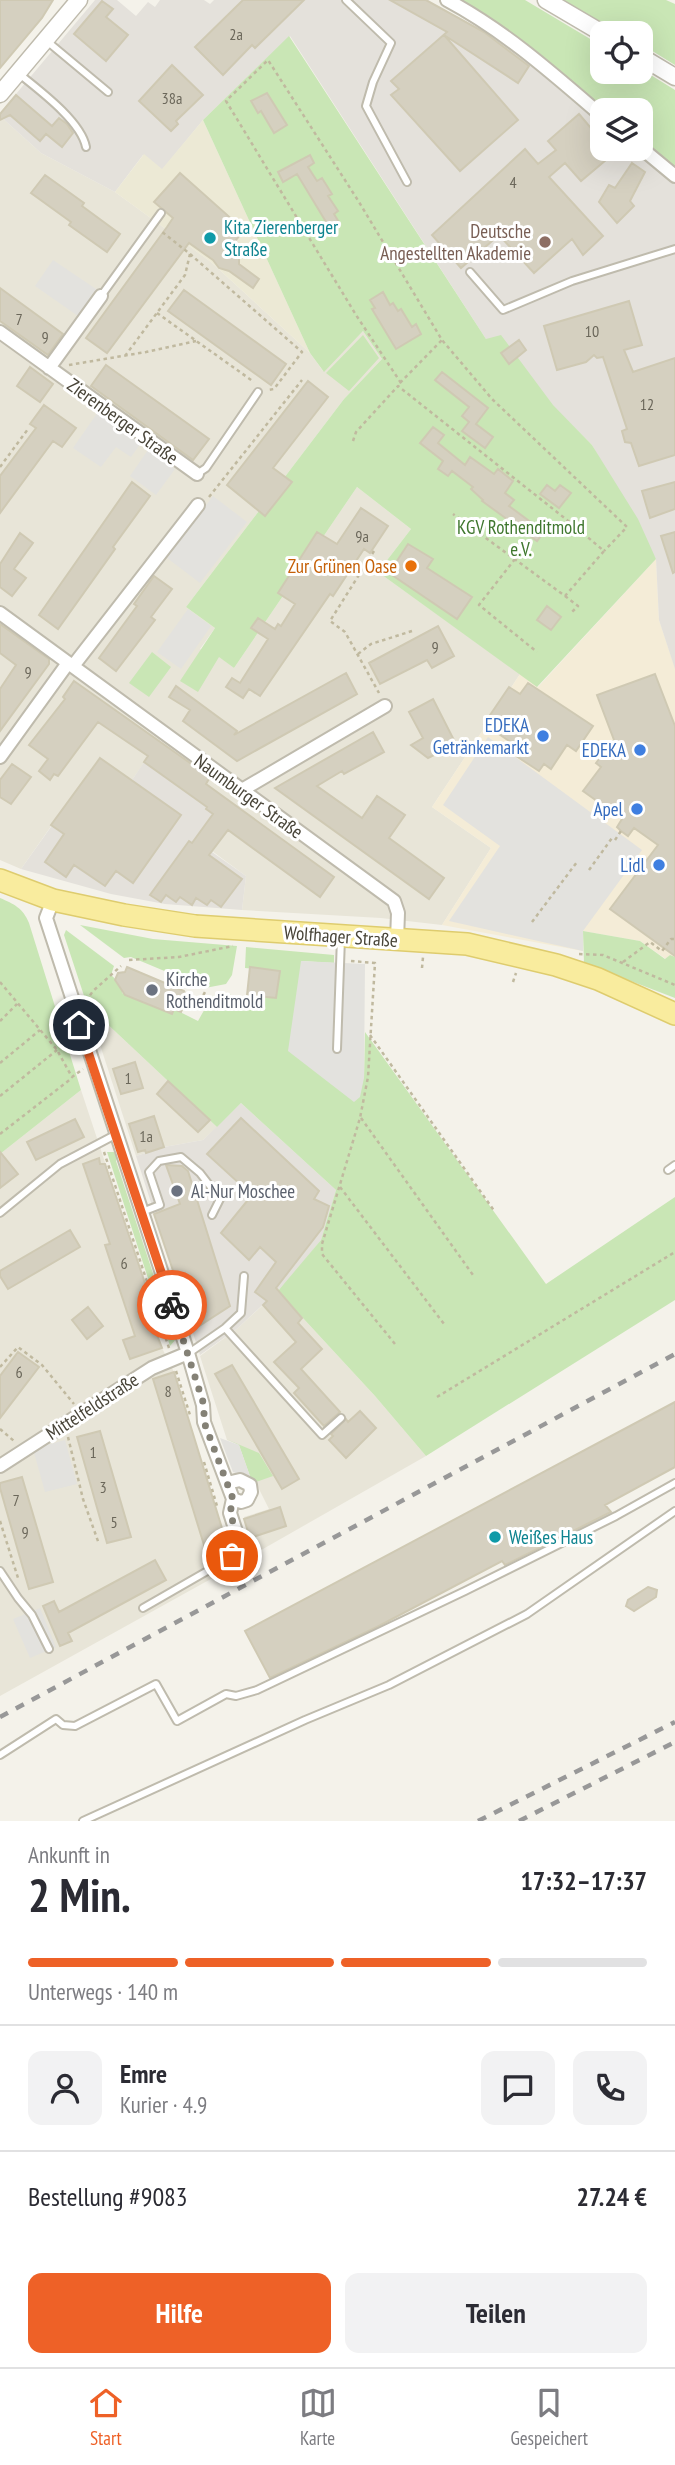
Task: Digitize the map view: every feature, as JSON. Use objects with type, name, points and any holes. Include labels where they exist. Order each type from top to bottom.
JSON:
[{"type":"main road","name":"Wolfhager Straße","points":[[0,880],[53,900],[195,926],[467,944],[556,965],[598,979],[675,1014]]},
{"type":"street","points":[[0,94],[79,0]]},
{"type":"street","points":[[447,0],[482,19],[535,57],[590,105]]},
{"type":"street","points":[[546,0],[590,26]]},
{"type":"street","points":[[653,64],[675,77]]},
{"type":"street","points":[[653,158],[675,176]]},
{"type":"street","name":"Zierenberger Straße","points":[[49,368],[101,296]]},
{"type":"street","name":"Zierenberger Straße","points":[[0,332],[197,474]]},
{"type":"street","points":[[0,757],[198,505]]},
{"type":"street","name":"Naumburger Straße","points":[[0,613],[394,901],[398,913],[397,940]]},
{"type":"street","points":[[242,790],[385,706]]},
{"type":"street","points":[[53,900],[46,918],[91,1063],[188,1353],[204,1405],[204,1422],[233,1499],[230,1513],[241,1547]]},
{"type":"street","name":"Mittelfeldstraße","points":[[0,1466],[152,1368],[188,1353]]},
{"type":"street","points":[[227,1483],[240,1479],[250,1485],[251,1492],[247,1500],[241,1502],[233,1499]]},
{"type":"lane","points":[[346,0],[390,43],[366,106],[407,182]]},
{"type":"lane","points":[[46,40],[107,92]]},
{"type":"lane","points":[[18,73],[66,115],[83,134],[86,147]]},
{"type":"lane","points":[[101,296],[161,213]]},
{"type":"lane","points":[[470,272],[503,310],[572,281],[675,250]]},
{"type":"lane","points":[[197,474],[206,468],[258,392]]},
{"type":"lane","points":[[337,1049],[341,936]]},
{"type":"lane","points":[[0,1213],[60,1164],[115,1135]]},
{"type":"lane","points":[[141,1212],[160,1205],[149,1172],[159,1161],[181,1157],[200,1172],[220,1199],[212,1214]]},
{"type":"lane","points":[[668,1170],[675,1165]]},
{"type":"lane","points":[[188,1353],[242,1313],[244,1276]]},
{"type":"lane","points":[[225,1328],[322,1435],[341,1418]]},
{"type":"lane","points":[[0,1755],[56,1719],[63,1725],[75,1726],[156,1684],[177,1721],[226,1694],[236,1696],[257,1690],[523,1563],[615,1517],[675,1483]]},
{"type":"lane","points":[[83,1821],[389,1685],[527,1614],[675,1511]]},
{"type":"lane","points":[[143,1608],[230,1558],[241,1547]]},
{"type":"lane","points":[[0,1571],[32,1615],[49,1649]]},
{"type":"path","points":[[565,596],[627,527],[492,399],[442,340],[359,202],[268,60],[226,101],[399,385],[604,551]]},
{"type":"path","points":[[153,225],[302,352],[274,389],[258,392],[255,382],[157,313]]},
{"type":"path","points":[[125,356],[185,275],[190,254]]},
{"type":"path","points":[[353,441],[356,432],[442,340]]},
{"type":"path","points":[[49,368],[196,341]]},
{"type":"path","points":[[198,505],[205,502],[302,380]]},
{"type":"path","points":[[0,467],[28,429]]},
{"type":"path","points":[[453,514],[578,606],[570,614]]},
{"type":"path","points":[[374,551],[330,621],[345,632],[385,706]]},
{"type":"path","points":[[515,559],[479,605],[537,652]]},
{"type":"path","points":[[357,654],[371,644],[412,631]]},
{"type":"path","points":[[589,870],[621,831]]},
{"type":"path","points":[[533,922],[577,862]]},
{"type":"path","points":[[623,962],[650,942],[662,951],[671,939],[675,939]]},
{"type":"path","points":[[129,960],[208,953],[241,942]]},
{"type":"path","points":[[571,954],[603,955],[675,985]]},
{"type":"path","points":[[376,957],[368,1077],[360,1118],[322,1244],[322,1254],[395,1345]]},
{"type":"path","points":[[341,960],[375,963]]},
{"type":"path","points":[[73,1006],[86,1001],[93,991],[121,966]]},
{"type":"path","points":[[0,982],[57,1049],[72,1077]]},
{"type":"path","points":[[184,1006],[196,1009],[205,992]]},
{"type":"path","points":[[0,1021],[18,1003]]},
{"type":"path","points":[[0,1063],[40,1030]]},
{"type":"path","points":[[370,1035],[495,1212]]},
{"type":"path","points":[[0,1096],[57,1049]]},
{"type":"path","points":[[0,1134],[91,1063]]},
{"type":"path","points":[[360,1118],[473,1275]]},
{"type":"path","points":[[340,1187],[444,1324]]},
{"type":"path","points":[[437,1397],[675,1252]]},
{"type":"path","points":[[0,1367],[18,1347],[43,1365],[70,1396],[80,1414]]},
{"type":"path","points":[[65,1424],[83,1499],[99,1544]]},
{"type":"path","points":[[0,1429],[24,1450]]},
{"type":"path","points":[[0,1521],[21,1590],[18,1598]]},
{"type":"shaded area","points":[[95,0],[117,0],[136,16],[148,2],[155,7],[160,0],[204,0],[210,4],[214,0],[426,0],[479,28],[532,62],[554,85],[590,114],[590,161],[648,161],[675,183],[675,669],[659,620],[656,559],[592,445],[486,339],[290,36],[203,120],[162,170],[143,155],[115,192],[41,153],[0,116]]},
{"type":"shaded area","points":[[0,116],[41,153],[115,192],[211,262],[310,353],[323,371],[363,331],[382,359],[344,399],[186,607],[215,628],[200,649],[220,657],[234,668],[357,487],[411,529],[378,572],[520,674],[432,807],[491,848],[442,925],[381,918],[242,910],[246,876],[212,851],[206,809],[206,784],[160,740],[132,780],[99,758],[21,869],[0,860]]},
{"type":"shaded area","points":[[203,120],[310,353],[211,262],[115,192],[144,154],[162,169]]},
{"type":"shaded area","points":[[53,260],[96,289],[78,316],[35,286]]},
{"type":"shaded area","points":[[98,412],[141,443],[131,457],[116,447],[101,467],[73,448]]},
{"type":"shaded area","points":[[148,450],[175,469],[156,495],[130,476]]},
{"type":"shaded area","points":[[213,496],[247,522],[200,583],[167,558]]},
{"type":"shaded area","points":[[656,559],[659,620],[675,668],[675,957],[670,955],[666,959],[640,941],[583,931],[583,951],[442,925],[491,848],[432,807],[520,674],[538,687]]},
{"type":"shaded area","points":[[188,609],[211,626],[181,669],[157,652]]},
{"type":"shaded area","points":[[488,737],[642,850],[583,931],[583,951],[449,921],[500,846],[443,805]]},
{"type":"shaded area","points":[[159,740],[210,777],[206,784],[218,792],[206,809],[230,827],[212,852],[246,876],[242,910],[165,904],[111,894],[21,869],[100,758],[132,780]]},
{"type":"shaded area","points":[[301,961],[365,964],[364,1078],[360,1097],[354,1102],[288,1051]]},
{"type":"shaded area","points":[[103,1020],[217,1127],[203,1140],[164,1147],[136,1156],[93,1023]]},
{"type":"shaded area","points":[[81,1090],[160,1328],[156,1330],[174,1372],[229,1552],[236,1565],[0,1696],[0,1154]]},
{"type":"shaded area","points":[[241,1103],[336,1190],[321,1240],[289,1280],[238,1328],[200,1355],[136,1156],[164,1147],[203,1140]]},
{"type":"shaded area","points":[[278,1291],[426,1456],[256,1553],[244,1517],[269,1509],[256,1483],[251,1479],[239,1445],[227,1440],[200,1356],[238,1328]]},
{"type":"shaded area","points":[[220,1438],[239,1445],[251,1479],[233,1472]]},
{"type":"shaded area","points":[[65,1440],[77,1484],[45,1492],[33,1449]]},
{"type":"shaded area","points":[[40,1608],[56,1647],[30,1658],[13,1619]]},
{"type":"green space","points":[[459,0],[525,0],[590,39],[590,84],[653,84],[653,76],[675,90],[675,169],[653,150],[653,98],[591,98],[517,38]]},
{"type":"green space","points":[[562,0],[666,0],[675,4],[675,65],[653,51],[653,21],[600,21]]},
{"type":"green space","name":"KGV Rothenditmold e.V.","points":[[289,36],[486,339],[501,335],[553,405],[592,445],[638,519],[656,559],[537,687],[378,572],[411,529],[357,487],[234,668],[219,657],[198,692],[180,681],[215,628],[186,607],[344,399],[382,359],[363,331],[324,372],[310,353],[203,120]]},
{"type":"green space","points":[[363,335],[379,358],[349,391],[326,373]]},
{"type":"green space","points":[[152,652],[171,667],[149,697],[129,683]]},
{"type":"green space","points":[[0,898],[18,907],[29,923],[81,1090],[0,1154]]},
{"type":"green space","points":[[80,925],[153,939],[237,946],[232,975],[226,984],[205,988],[131,957],[124,958]]},
{"type":"green space","points":[[66,930],[114,966],[111,975],[124,987],[122,993],[171,1014],[174,1009],[198,1021],[212,996],[229,994],[242,1000],[247,995],[276,998],[279,971],[245,968],[246,947],[334,955],[334,963],[301,961],[364,1078],[365,1032],[546,1284],[675,1197],[675,1300],[426,1456],[278,1291],[321,1240],[336,1190],[241,1103],[217,1127],[103,1020],[93,1023],[64,935]]},
{"type":"green space","points":[[583,931],[640,941],[665,959],[670,955],[675,957],[675,998],[584,963]]},
{"type":"green space","points":[[107,1152],[114,1152],[118,1156],[116,1161],[171,1328],[177,1338],[170,1346]]},
{"type":"green space","points":[[226,1439],[259,1453],[273,1476],[256,1482],[251,1479],[239,1445]]},
{"type":"building","points":[[0,0],[53,0],[42,18],[0,68]]},
{"type":"building","points":[[243,0],[304,0],[255,48],[252,45],[223,75],[195,47]]},
{"type":"building","points":[[390,0],[426,0],[484,32],[529,66],[518,83],[444,35],[518,120],[460,171],[391,95],[399,89],[391,81],[447,32]]},
{"type":"building","points":[[102,1],[113,9],[106,17],[128,35],[106,61],[74,34]]},
{"type":"building","points":[[172,65],[203,95],[176,121],[178,124],[171,131],[139,101]]},
{"type":"building","points":[[267,93],[287,125],[274,133],[261,111],[258,113],[251,101]]},
{"type":"building","points":[[16,95],[52,126],[59,118],[67,124],[73,133],[62,147],[46,134],[40,141],[10,115],[0,120],[0,114]]},
{"type":"building","points":[[579,114],[590,127],[590,161],[605,161],[581,181],[565,163],[549,177],[603,236],[583,255],[572,239],[534,273],[499,235],[461,268],[432,235],[525,149],[538,164],[556,150],[548,141]]},
{"type":"building","points":[[310,155],[314,163],[308,167],[317,181],[322,178],[332,194],[328,196],[338,211],[334,214],[340,224],[331,230],[297,174],[283,182],[278,172]]},
{"type":"building","points":[[632,163],[645,172],[630,201],[634,206],[617,223],[599,202],[609,185],[615,188]]},
{"type":"building","points":[[180,173],[244,230],[232,245],[239,254],[239,264],[259,279],[253,288],[229,271],[219,268],[213,260],[189,243],[107,353],[86,338],[173,218],[154,202]]},
{"type":"building","points":[[45,175],[84,203],[82,206],[120,234],[107,252],[31,193]]},
{"type":"building","points":[[0,288],[63,334],[48,355],[0,321]]},
{"type":"building","points":[[184,290],[286,364],[271,385],[168,311]]},
{"type":"building","points":[[383,292],[390,305],[393,303],[398,311],[401,309],[412,327],[416,324],[421,334],[396,349],[372,309],[375,308],[370,300]]},
{"type":"building","points":[[629,301],[642,345],[624,350],[633,372],[675,358],[675,455],[639,466],[631,443],[625,442],[622,431],[627,429],[603,357],[597,358],[594,355],[586,362],[557,370],[544,326]]},
{"type":"building","points":[[519,340],[526,350],[509,364],[501,353]]},
{"type":"building","points":[[106,365],[209,439],[193,460],[91,386]]},
{"type":"building","points":[[30,367],[53,384],[40,402],[17,386]]},
{"type":"building","points":[[442,372],[488,408],[476,424],[493,437],[485,448],[462,431],[469,422],[462,416],[469,407],[435,380]]},
{"type":"building","points":[[308,381],[328,397],[273,468],[292,482],[265,516],[227,485]]},
{"type":"building","points":[[44,405],[76,428],[62,447],[53,441],[0,513],[0,476],[36,428],[30,424]]},
{"type":"building","points":[[433,427],[444,435],[438,443],[465,465],[470,457],[494,474],[498,469],[513,481],[505,493],[514,500],[509,506],[544,532],[537,541],[482,501],[471,489],[473,487],[452,471],[448,476],[438,469],[443,461],[420,443]]},
{"type":"building","points":[[132,482],[150,496],[58,629],[39,615]]},
{"type":"building","points":[[675,482],[675,509],[650,518],[642,491]]},
{"type":"building","points":[[547,485],[555,491],[560,485],[571,493],[559,508],[540,494]]},
{"type":"building","points":[[361,508],[388,526],[370,553],[364,549],[260,696],[249,689],[243,698],[226,687],[232,678],[240,683],[268,639],[251,628],[258,618],[275,629],[278,624],[281,626],[295,604],[278,593],[317,532],[337,544]]},
{"type":"building","points":[[675,532],[675,572],[673,573],[661,536]]},
{"type":"building","points":[[20,533],[33,543],[14,569],[26,578],[12,596],[0,587],[0,564]]},
{"type":"building","points":[[408,544],[433,559],[427,568],[472,597],[457,619],[389,573]]},
{"type":"building","points":[[154,576],[172,589],[151,617],[155,620],[116,671],[99,658],[137,606],[134,604]]},
{"type":"building","points":[[547,606],[561,617],[551,630],[537,620]]},
{"type":"building","points":[[0,624],[49,659],[49,664],[0,731],[0,689],[16,665],[0,653]]},
{"type":"building","points":[[438,626],[454,656],[432,668],[427,660],[380,684],[369,663]]},
{"type":"building","points":[[346,673],[357,694],[237,761],[183,721],[190,710],[169,697],[176,686],[237,731],[234,735]]},
{"type":"building","name":"EDEKA","points":[[655,674],[675,726],[675,956],[610,909],[658,845],[634,828],[628,836],[621,831],[617,827],[622,819],[583,791],[601,767],[596,763],[614,740],[597,695]]},
{"type":"building","points":[[74,681],[210,777],[206,784],[334,877],[320,897],[228,830],[209,855],[242,879],[221,907],[211,900],[207,905],[196,898],[192,905],[180,897],[176,902],[166,895],[161,902],[150,895],[189,841],[192,843],[213,814],[144,762],[148,756],[98,722],[58,776],[54,774],[50,780],[39,771],[48,759],[29,745],[65,699],[63,697]]},
{"type":"building","name":"EDEKA Getränkemarkt","points":[[528,683],[593,726],[576,751],[567,745],[551,769],[544,764],[539,771],[510,752],[515,745],[484,724],[509,687],[520,694]]},
{"type":"building","points":[[433,699],[456,744],[428,758],[411,745],[423,738],[409,712]]},
{"type":"building","points":[[373,732],[384,752],[317,786],[362,818],[377,796],[405,815],[389,838],[444,878],[429,899],[275,788]]},
{"type":"building","points":[[100,758],[181,815],[133,883],[116,871],[105,886],[74,865],[66,877],[45,862],[64,834],[51,825]]},
{"type":"building","points":[[12,764],[31,777],[11,804],[0,797],[0,780]]},
{"type":"building","name":"Kirche Rothenditmold","points":[[127,967],[184,991],[187,998],[181,1012],[174,1009],[172,1014],[125,995],[115,980],[118,973],[125,972]]},
{"type":"building","points":[[250,967],[280,971],[276,998],[247,995]]},
{"type":"building","points":[[135,1062],[143,1088],[121,1094],[113,1069]]},
{"type":"building","points":[[168,1081],[210,1120],[198,1132],[157,1094]]},
{"type":"building","points":[[154,1116],[164,1147],[146,1153],[145,1150],[138,1152],[129,1124]]},
{"type":"building","points":[[241,1118],[319,1191],[314,1199],[329,1206],[323,1227],[276,1288],[302,1318],[298,1323],[322,1349],[301,1369],[340,1412],[324,1426],[294,1393],[299,1388],[274,1362],[296,1342],[263,1305],[267,1301],[255,1292],[276,1262],[260,1247],[249,1260],[221,1233],[252,1195],[207,1154]]},
{"type":"building","points":[[75,1119],[84,1137],[36,1160],[27,1142]]},
{"type":"building","points":[[0,1152],[18,1174],[0,1188]]},
{"type":"building","points":[[99,1158],[100,1164],[105,1164],[160,1328],[155,1330],[162,1348],[130,1359],[123,1340],[135,1336],[105,1245],[110,1244],[83,1164]]},
{"type":"building","points":[[166,1165],[182,1166],[188,1171],[230,1306],[193,1330],[154,1214],[180,1204]]},
{"type":"building","points":[[70,1230],[80,1247],[8,1289],[0,1271]]},
{"type":"building","points":[[88,1307],[103,1326],[87,1339],[72,1320]]},
{"type":"building","points":[[18,1352],[39,1367],[0,1418],[0,1376]]},
{"type":"building","points":[[232,1365],[299,1479],[282,1489],[215,1374]]},
{"type":"building","points":[[174,1372],[229,1551],[208,1558],[153,1379]]},
{"type":"building","name":"Weißes Haus","points":[[675,1402],[675,1467],[605,1505],[611,1512],[505,1565],[502,1561],[377,1627],[270,1678],[245,1631]]},
{"type":"building","points":[[360,1411],[376,1428],[346,1458],[329,1440],[333,1436],[331,1434],[346,1419],[348,1422]]},
{"type":"building","points":[[100,1431],[131,1537],[107,1543],[77,1437]]},
{"type":"building","points":[[22,1477],[53,1582],[29,1589],[0,1488],[0,1483]]},
{"type":"building","points":[[280,1507],[286,1526],[250,1538],[244,1519]]},
{"type":"building","points":[[155,1560],[166,1580],[68,1633],[72,1641],[60,1646],[43,1606],[54,1601],[59,1612]]},
{"type":"building","points":[[648,1587],[657,1590],[656,1597],[634,1611],[626,1606],[628,1600]]},
{"type":"railway","points":[[0,1717],[675,1354]]},
{"type":"railway","points":[[478,1821],[675,1722]]},
{"type":"railway","points":[[519,1821],[675,1742]]},
{"type":"way so far","points":[[172,1305],[204,1405],[204,1422],[233,1499],[230,1513],[241,1547],[232,1556]]},
{"type":"place","name":"Kita Zierenberger Straße","points":[[210,238]]},
{"type":"place","name":"Deutsche Angestellten Akademie","points":[[545,242]]},
{"type":"place","name":"Zur Grünen Oase","points":[[411,566]]},
{"type":"place","name":"EDEKA Getränkemarkt","points":[[543,736]]},
{"type":"place","name":"EDEKA","points":[[640,750]]},
{"type":"place","name":"Apel","points":[[637,809]]},
{"type":"place","name":"Lidl","points":[[659,865]]},
{"type":"place","name":"Kirche Rothenditmold","points":[[152,990]]},
{"type":"place","name":"Al-Nur Moschee","points":[[177,1191]]},
{"type":"place","name":"Weißes Haus","points":[[495,1537]]},
{"type":"route","points":[[79,1025],[172,1305]]}]
